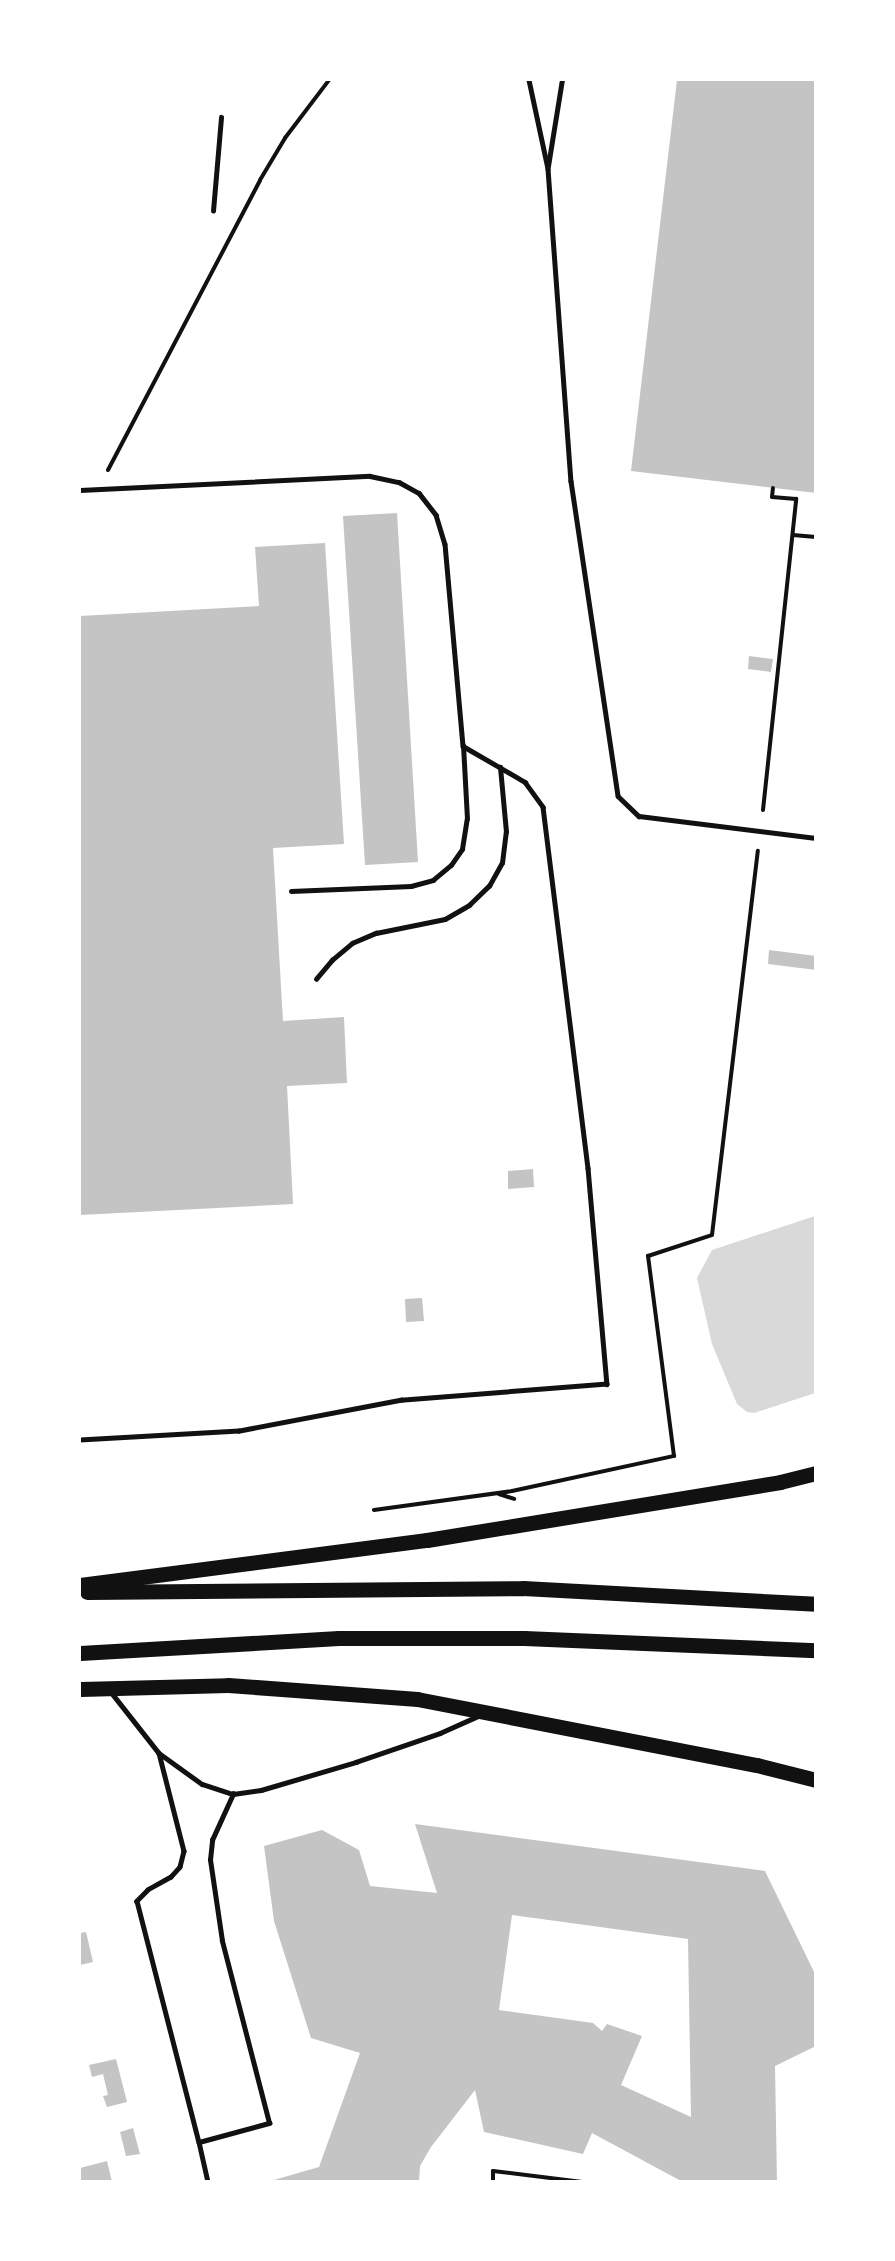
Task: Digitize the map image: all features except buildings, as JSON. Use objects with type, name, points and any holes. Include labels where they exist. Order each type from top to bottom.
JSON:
[{"type":"main road","points":[[80,1585],[427,1540],[780,1482],[816,1473]]},
{"type":"main road","points":[[80,1592],[523,1588],[816,1604]]},
{"type":"main road","points":[[80,1653],[339,1638],[525,1638],[816,1650]]},
{"type":"main road","points":[[80,1689],[228,1685],[417,1699],[757,1765],[816,1780]]},
{"type":"lane","points":[[530,80],[548,169],[571,480],[618,796],[639,816],[760,833],[816,838]]},
{"type":"lane","points":[[548,169],[562,80]]},
{"type":"lane","points":[[213,211],[221,117]]},
{"type":"lane","points":[[80,489],[370,476],[399,482],[419,493],[436,516],[445,544],[463,746],[468,819],[462,849],[451,864],[433,879],[411,886],[291,891]]},
{"type":"lane","points":[[80,1440],[239,1431],[402,1400],[607,1384],[588,1168],[543,807],[525,782],[463,746]]},
{"type":"lane","points":[[316,980],[332,960],[352,944],[376,933],[445,919],[470,905],[489,886],[502,863],[506,832],[500,767]]},
{"type":"lane","points":[[108,1688],[159,1753],[202,1784],[233,1794],[261,1790],[356,1761],[440,1733],[486,1712]]},
{"type":"lane","points":[[159,1753],[184,1851],[180,1867],[171,1878],[148,1890],[137,1901],[208,2181]]},
{"type":"lane","points":[[199,2142],[269,2123],[222,1941],[210,1860],[212,1840],[233,1794]]},
{"type":"path","points":[[108,488],[108,469],[249,199],[285,138],[329,80]]},
{"type":"path","points":[[374,1510],[512,1491],[674,1456],[648,1256],[712,1235],[760,833],[796,499],[772,497],[772,488]]},
{"type":"path","points":[[793,535],[816,537]]},
{"type":"path","points":[[494,2181],[493,2170],[582,2181]]},
{"type":"shaded area","points":[[815,1216],[815,1393],[754,1413],[747,1412],[737,1404],[712,1344],[697,1278],[712,1250]]}]
